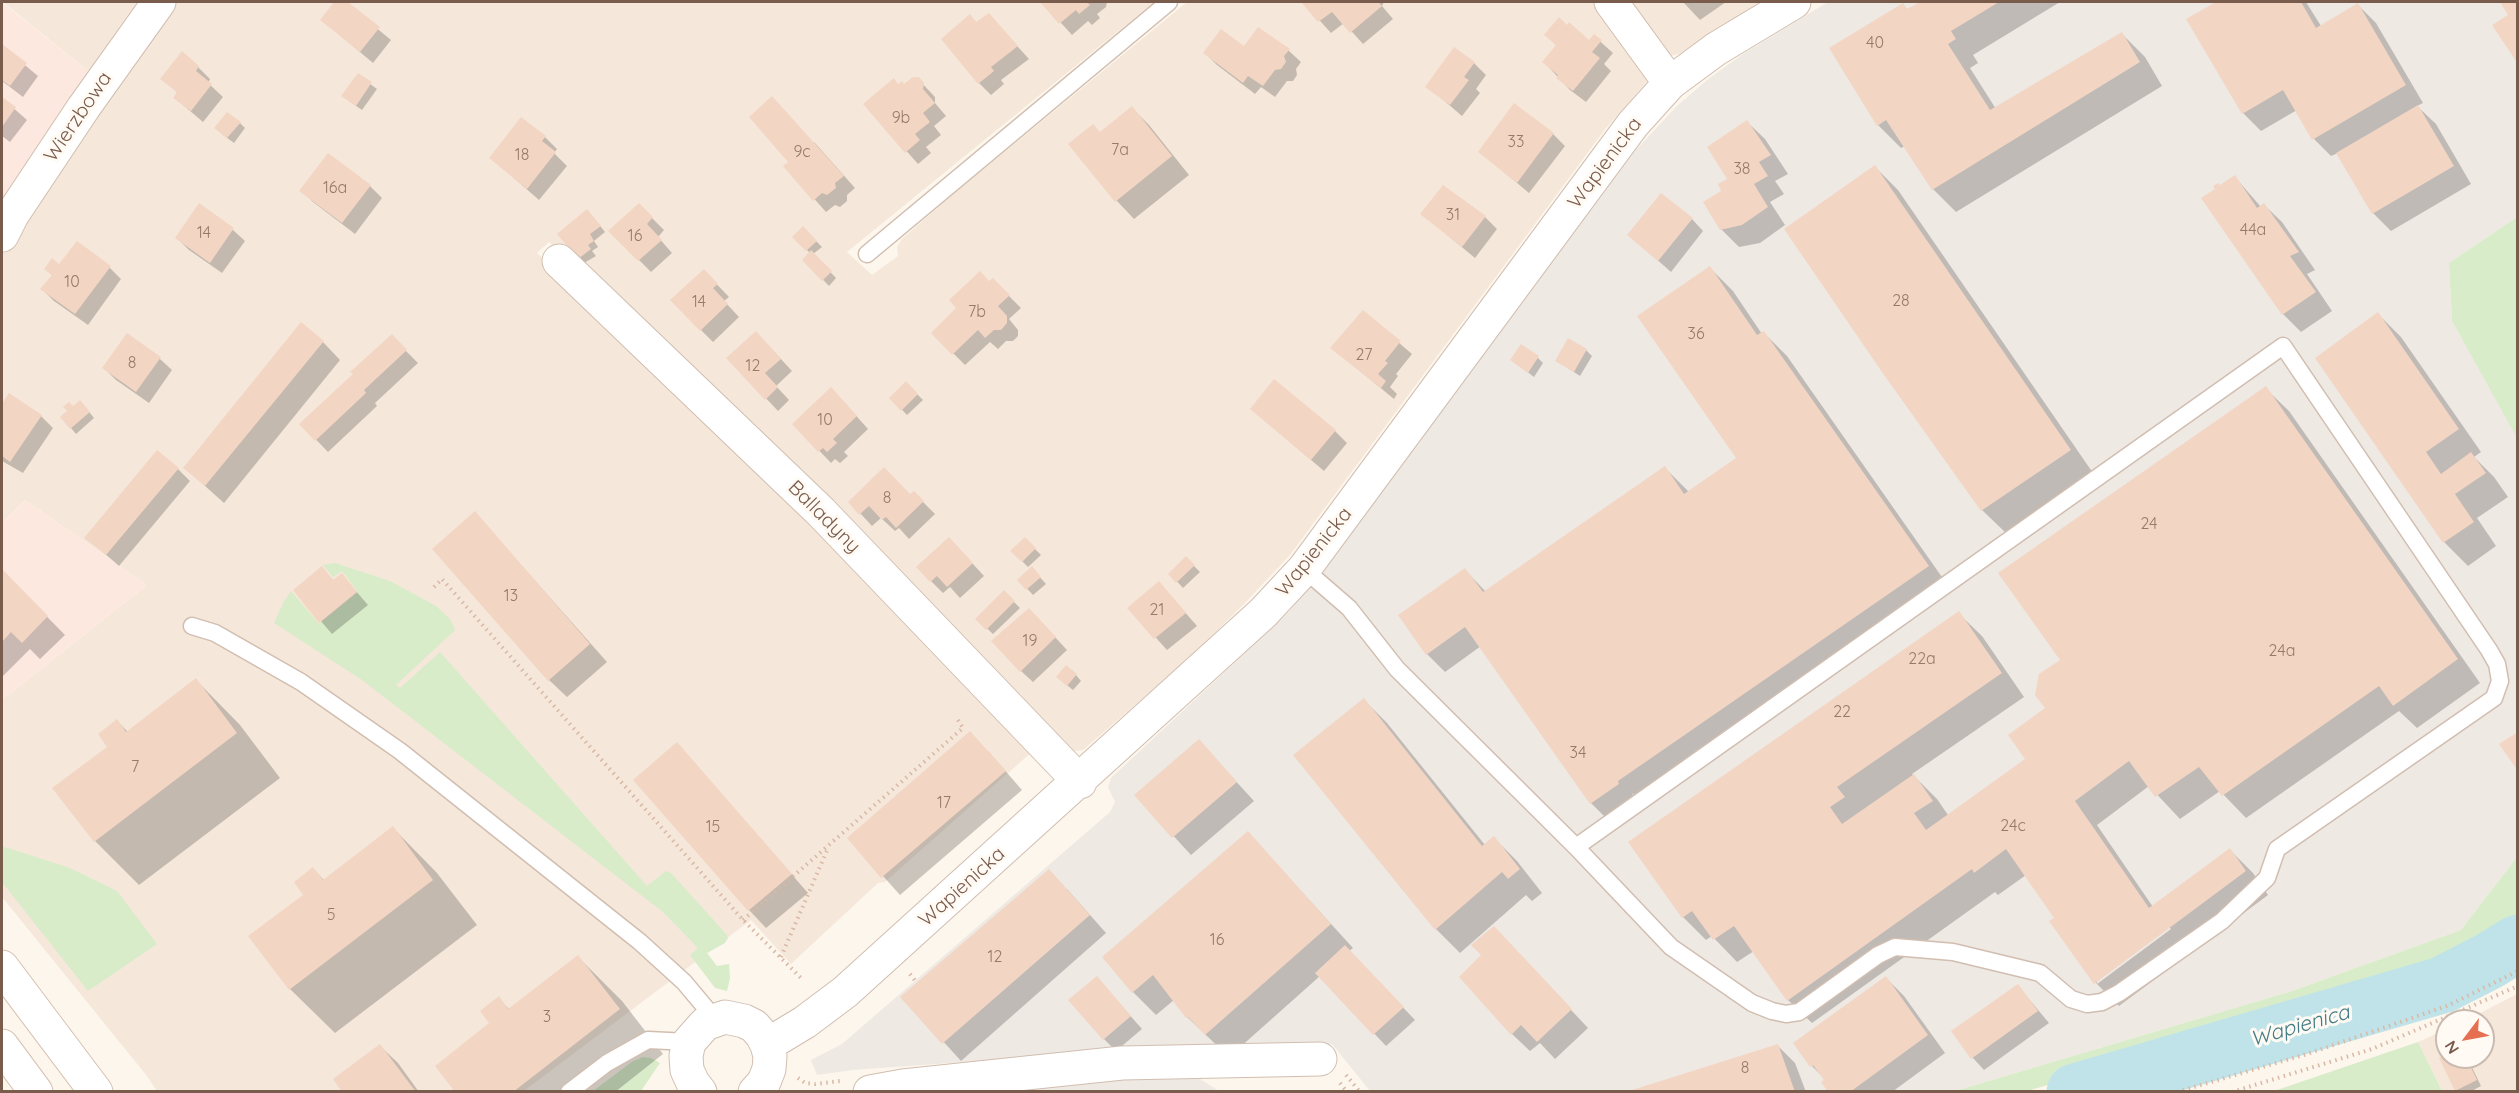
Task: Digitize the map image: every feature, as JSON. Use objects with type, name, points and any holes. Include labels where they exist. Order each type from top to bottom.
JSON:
[{"type":"street","name":"Wierzbowa","points":[[2,235],[12,215],[84,107],[159,2]]},
{"type":"street","points":[[1611,2],[1670,82]]},
{"type":"street","name":"Wapienicka","points":[[767,1045],[805,1022],[845,992],[1080,782],[1263,613],[1304,569],[1633,124],[1670,82],[1716,49],[1794,2]]},
{"type":"street","name":"Balladyny","points":[[559,261],[821,512],[1080,782]]},
{"type":"street","points":[[2,967],[96,1092]]},
{"type":"street","points":[[691,1089],[686,1056],[689,1042],[696,1032],[715,1019],[725,1017],[744,1021],[762,1035],[770,1056],[769,1069],[774,1085]]},
{"type":"street","points":[[2,1046],[36,1092]]},
{"type":"street","points":[[858,1086],[903,1086],[1122,1063],[1320,1059]]},
{"type":"lane","points":[[867,254],[1169,2]]},
{"type":"lane","points":[[1304,569],[1349,608],[1397,669],[1576,847],[1671,947],[1752,1003],[1786,1014],[1799,1012],[1878,955],[1895,947],[1953,952],[2040,973],[2071,999],[2087,1004],[2102,1002],[2119,993],[2222,921],[2267,878],[2277,849],[2494,698],[2500,681],[2497,664],[2283,346],[1576,847]]},
{"type":"lane","points":[[192,626],[214,633],[301,682],[400,751],[640,942],[684,982],[715,1019]]},
{"type":"lane","points":[[569,1092],[607,1063],[648,1040],[689,1042]]},
{"type":"path","points":[[434,587],[442,579],[743,920],[801,978]]},
{"type":"path","points":[[743,920],[963,728],[956,717]]},
{"type":"path","points":[[781,957],[830,845]]},
{"type":"path","points":[[906,970],[917,983]]},
{"type":"path","points":[[2177,1092],[2307,1054],[2447,1006],[2517,971]]},
{"type":"path","points":[[2232,1092],[2372,1049],[2517,986]]},
{"type":"path","points":[[774,1085],[805,1083],[858,1086]]},
{"type":"shaded area","points":[[2,2],[93,75],[2,220]]},
{"type":"shaded area","points":[[3,2],[146,2],[93,75]]},
{"type":"shaded area","points":[[171,2],[1154,2],[847,252],[872,275],[898,256],[897,247],[902,239],[953,194],[1187,2],[1601,2],[1649,79],[1606,128],[1290,555],[1190,657],[1083,750],[1075,751],[1067,748],[828,502],[549,242],[537,253],[654,362],[1034,750],[885,882],[878,883],[791,964],[751,920],[524,1091],[157,1091],[2,897],[2,700],[147,585],[25,500],[2,523],[2,254],[22,219]]},
{"type":"shaded area","points":[[1624,2],[1760,2],[1681,53],[1671,56]]},
{"type":"shaded area","points":[[1828,2],[2517,2],[2517,217],[2449,263],[2452,321],[2518,438],[2517,857],[2461,930],[2292,991],[1955,1091],[1370,1091],[1332,1044],[1171,1047],[853,1070],[817,1075],[811,1060],[842,1044],[1110,812],[1115,802],[1108,787],[1111,778],[1288,613],[1336,554],[1635,151],[1677,106],[1707,80],[1743,54]]},
{"type":"shaded area","points":[[25,500],[147,585],[2,700],[2,523]]},
{"type":"shaded area","points":[[2517,994],[2517,1091],[2442,1091],[2418,1042],[2435,1034],[2435,1069],[2495,1069],[2495,1009],[2488,1009]]},
{"type":"shaded area","points":[[1191,1073],[1219,1091],[1008,1092],[1126,1076]]},
{"type":"green space","points":[[2517,217],[2517,438],[2452,321],[2449,263]]},
{"type":"green space","points":[[335,563],[390,581],[436,606],[450,619],[455,630],[396,685],[400,688],[440,652],[647,886],[666,871],[671,873],[727,935],[725,943],[707,953],[717,966],[729,964],[730,978],[727,991],[715,988],[690,955],[698,948],[663,912],[362,680],[274,623],[291,591],[319,624],[358,592],[342,571],[333,577],[323,565]]},
{"type":"green space","points":[[2,846],[70,868],[117,891],[157,944],[88,991],[2,882]]},
{"type":"green space","points":[[2517,857],[2517,926],[2482,953],[2413,979],[2027,1091],[1955,1091],[2292,991],[2461,930]]},
{"type":"green space","points":[[2418,1042],[2442,1091],[2274,1091]]},
{"type":"green space","points":[[643,1057],[660,1063],[641,1091],[593,1091],[633,1061]]},
{"type":"building","points":[[334,2],[348,2],[380,27],[360,52],[320,20]]},
{"type":"building","points":[[1040,2],[1087,2],[1090,5],[1079,14],[1076,10],[1059,24]]},
{"type":"building","points":[[1301,2],[1378,2],[1382,6],[1350,33],[1332,12],[1318,22]]},
{"type":"building","points":[[1920,2],[1999,2],[1951,31],[1956,39],[1948,44],[1990,110],[2122,32],[2140,62],[1932,190],[1886,120],[1877,126],[1829,48],[1903,3],[1907,9]]},
{"type":"building","points":[[2216,2],[2301,2],[2316,28],[2358,3],[2406,85],[2312,140],[2283,90],[2242,114],[2186,19]]},
{"type":"building","points":[[2500,2],[2518,2],[2518,64],[2492,25],[2508,15]]},
{"type":"building","points":[[989,13],[1018,46],[991,67],[994,71],[978,84],[941,39],[970,14],[976,22]]},
{"type":"building","points":[[1559,17],[1567,25],[1569,22],[1589,40],[1594,34],[1602,40],[1592,52],[1600,58],[1573,91],[1556,78],[1558,75],[1542,62],[1556,45],[1544,35]]},
{"type":"building","points":[[1258,27],[1290,49],[1284,56],[1286,62],[1281,69],[1275,70],[1263,86],[1248,76],[1243,83],[1203,53],[1221,29],[1244,46]]},
{"type":"building","points":[[2,44],[27,63],[10,86],[2,80]]},
{"type":"building","points":[[1454,47],[1475,62],[1464,77],[1469,80],[1450,105],[1425,87]]},
{"type":"building","points":[[182,51],[199,66],[196,71],[212,84],[191,111],[173,98],[177,92],[160,79]]},
{"type":"building","points":[[358,73],[372,82],[356,106],[341,96]]},
{"type":"building","points":[[913,77],[919,77],[924,83],[923,89],[935,103],[923,113],[930,122],[915,134],[920,140],[905,153],[863,104],[894,78],[898,84],[902,81],[904,84]]},
{"type":"building","points":[[772,96],[844,176],[835,183],[836,188],[827,195],[822,193],[813,201],[783,166],[788,162],[749,117]]},
{"type":"building","points":[[2,97],[16,107],[2,127]]},
{"type":"building","points":[[1514,103],[1554,133],[1517,183],[1478,152]]},
{"type":"building","points":[[2418,105],[2454,166],[2372,214],[2336,153]]},
{"type":"building","points":[[1132,106],[1172,156],[1115,202],[1068,144],[1093,124],[1100,132]]},
{"type":"building","points":[[227,112],[241,122],[227,138],[214,128]]},
{"type":"building","points":[[521,117],[546,136],[542,141],[556,152],[527,189],[489,158]]},
{"type":"building","points":[[1747,120],[1771,155],[1759,162],[1768,176],[1754,184],[1768,207],[1742,225],[1720,230],[1703,202],[1721,191],[1718,184],[1727,179],[1707,147]]},
{"type":"building","points":[[328,153],[371,185],[342,223],[299,191]]},
{"type":"building","points":[[1875,165],[2071,450],[1981,511],[1784,229]]},
{"type":"building","points":[[2235,175],[2257,208],[2264,203],[2299,252],[2290,256],[2316,292],[2282,315],[2201,198],[2215,189],[2213,186],[2218,183],[2220,185]]},
{"type":"building","points":[[1443,185],[1486,216],[1462,247],[1420,214]]},
{"type":"building","points":[[1661,193],[1693,218],[1658,261],[1627,235]]},
{"type":"building","points":[[199,203],[234,228],[210,263],[175,238]]},
{"type":"building","points":[[639,203],[653,217],[647,224],[662,240],[638,261],[608,231]]},
{"type":"building","points":[[587,209],[601,226],[590,234],[594,241],[588,245],[591,249],[578,259],[557,234]]},
{"type":"building","points":[[803,226],[817,241],[806,251],[792,237]]},
{"type":"building","points":[[77,241],[111,266],[75,314],[40,289],[52,275],[44,269],[52,258],[59,264]]},
{"type":"building","points":[[811,250],[832,271],[822,281],[802,260]]},
{"type":"building","points":[[1710,266],[1757,335],[1764,331],[1929,566],[1618,781],[1619,784],[1590,804],[1465,627],[1426,655],[1398,615],[1465,568],[1483,592],[1665,466],[1684,494],[1736,458],[1637,316]]},
{"type":"building","points":[[704,269],[718,284],[713,288],[728,304],[700,331],[670,300]]},
{"type":"building","points":[[980,271],[989,281],[993,278],[1010,295],[998,306],[1007,316],[1007,323],[1001,330],[994,330],[985,338],[978,330],[952,355],[931,333],[956,308],[949,300]]},
{"type":"building","points":[[1363,310],[1401,341],[1385,361],[1388,363],[1378,374],[1386,381],[1381,388],[1330,348]]},
{"type":"building","points":[[2378,312],[2459,429],[2426,452],[2441,474],[2471,452],[2486,473],[2455,494],[2474,522],[2443,543],[2315,358]]},
{"type":"building","points":[[301,322],[324,341],[205,486],[183,468]]},
{"type":"building","points":[[756,331],[781,359],[765,373],[778,387],[765,400],[726,358]]},
{"type":"building","points":[[127,333],[161,357],[136,392],[102,368]]},
{"type":"building","points":[[392,334],[407,350],[364,390],[366,393],[315,441],[299,424],[353,374],[350,372]]},
{"type":"building","points":[[1568,338],[1587,349],[1574,372],[1555,361]]},
{"type":"building","points":[[1521,344],[1539,356],[1528,373],[1510,360]]},
{"type":"building","points":[[1274,379],[1336,430],[1311,460],[1250,409]]},
{"type":"building","points":[[906,381],[918,394],[901,411],[889,398]]},
{"type":"building","points":[[2266,386],[2458,659],[2393,706],[2379,686],[2222,796],[2199,767],[2155,797],[2129,761],[2075,801],[2149,908],[2230,848],[2246,871],[2094,984],[2049,921],[2054,918],[2006,849],[1974,873],[1972,869],[1787,1001],[1734,926],[1713,940],[1692,911],[1682,918],[1628,842],[1959,611],[2002,673],[1837,787],[1845,797],[1830,807],[1842,824],[1914,774],[1933,801],[1914,813],[1926,830],[2025,759],[2008,735],[2045,708],[2035,695],[2039,674],[2060,660],[1998,573]]},
{"type":"building","points":[[831,387],[857,416],[833,439],[837,443],[827,452],[823,448],[818,452],[792,424]]},
{"type":"building","points":[[9,393],[42,415],[10,462],[2,456],[2,404]]},
{"type":"building","points":[[80,400],[90,412],[70,429],[60,417],[67,411],[63,407],[69,402],[73,406]]},
{"type":"building","points":[[157,450],[179,468],[106,555],[84,538]]},
{"type":"building","points":[[884,467],[910,494],[914,491],[924,501],[896,528],[886,517],[882,520],[869,506],[859,515],[848,502]]},
{"type":"building","points":[[475,511],[590,644],[548,681],[432,549]]},
{"type":"building","points":[[949,537],[973,563],[947,587],[937,576],[930,582],[916,567]]},
{"type":"building","points":[[1025,537],[1036,548],[1022,562],[1010,551]]},
{"type":"building","points":[[1186,556],[1195,565],[1176,583],[1168,574]]},
{"type":"building","points":[[322,566],[333,580],[342,573],[357,592],[319,623],[293,590]]},
{"type":"building","points":[[1032,566],[1041,577],[1026,590],[1017,580]]},
{"type":"building","points":[[2,569],[48,616],[22,643],[11,632],[2,642]]},
{"type":"building","points":[[1159,581],[1186,613],[1154,639],[1127,608]]},
{"type":"building","points":[[1004,590],[1015,601],[986,630],[975,619]]},
{"type":"building","points":[[1029,608],[1056,637],[1020,672],[991,641]]},
{"type":"building","points":[[1066,665],[1077,674],[1067,686],[1056,677]]},
{"type":"building","points":[[196,678],[237,733],[94,842],[52,788],[107,747],[98,734],[117,719],[126,732]]},
{"type":"building","points":[[1364,698],[1482,846],[1494,836],[1520,869],[1508,879],[1502,872],[1435,930],[1293,755]]},
{"type":"building","points":[[970,731],[1006,771],[881,878],[847,838]]},
{"type":"building","points":[[2518,732],[2518,771],[2499,744]]},
{"type":"building","points":[[1199,739],[1237,782],[1172,838],[1134,795]]},
{"type":"building","points":[[677,742],[792,874],[748,911],[633,780]]},
{"type":"building","points":[[393,826],[433,880],[289,990],[248,936],[303,895],[294,882],[313,867],[323,880]]},
{"type":"building","points":[[1248,831],[1331,924],[1205,1035],[1188,1017],[1186,1018],[1153,975],[1132,993],[1102,957]]},
{"type":"building","points":[[1049,869],[1090,915],[942,1044],[900,997]]},
{"type":"building","points":[[1494,926],[1572,1009],[1537,1042],[1521,1025],[1511,1035],[1459,977],[1481,955],[1471,945]]},
{"type":"building","points":[[1345,945],[1404,1007],[1373,1035],[1315,973]]},
{"type":"building","points":[[578,955],[620,1009],[513,1092],[455,1092],[435,1066],[489,1023],[480,1011],[499,996],[508,1009]]},
{"type":"building","points":[[1097,976],[1131,1016],[1103,1040],[1068,1000]]},
{"type":"building","points":[[1886,976],[1928,1035],[1850,1092],[1828,1092],[1821,1082],[1824,1080],[1813,1065],[1810,1067],[1793,1043]]},
{"type":"building","points":[[2018,984],[2038,1011],[1971,1059],[1951,1031]]},
{"type":"building","points":[[380,1044],[416,1092],[342,1092],[333,1079]]},
{"type":"building","points":[[1778,1044],[1795,1092],[1629,1092],[1629,1091]]},
{"type":"building","points":[[2444,1069],[2472,1069],[2477,1080],[2455,1091]]},
{"type":"waterway","name":"Wapienica","points":[[2075,1092],[2442,985],[2518,943]]}]
